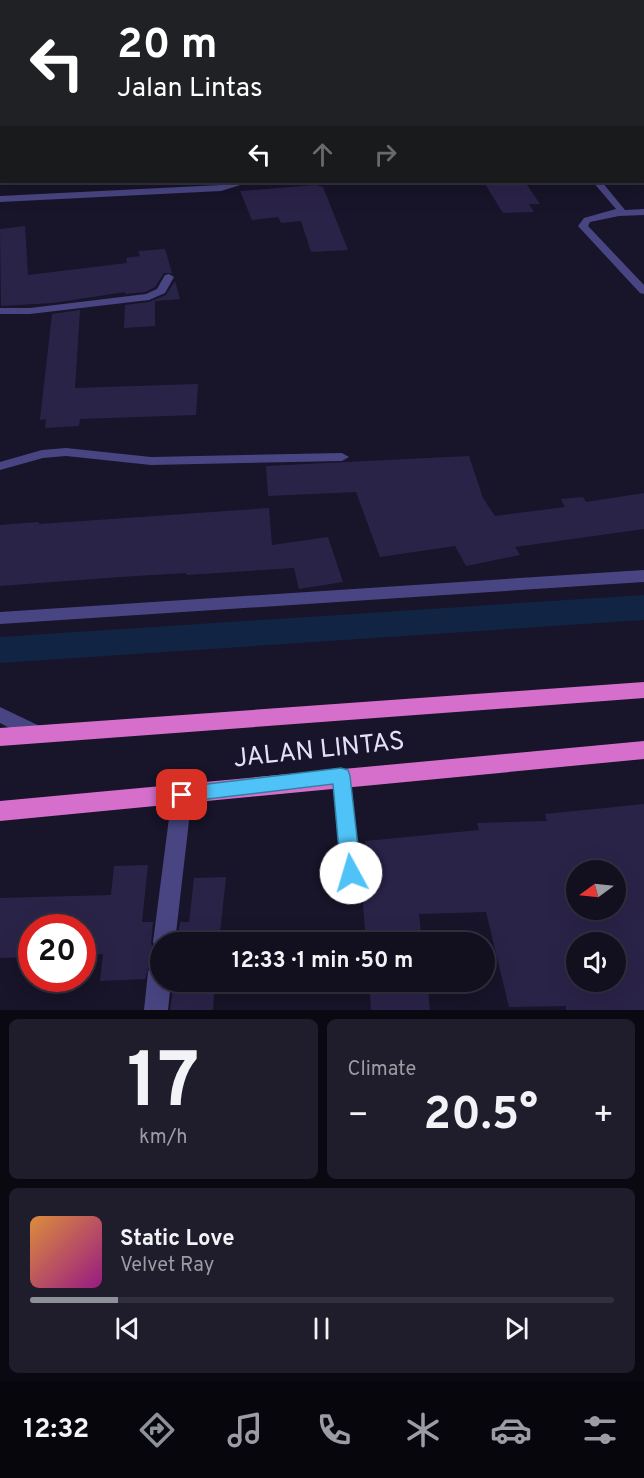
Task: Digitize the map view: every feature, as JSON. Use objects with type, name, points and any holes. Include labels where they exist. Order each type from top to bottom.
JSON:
[{"type":"highway","name":"JALAN LINTAS","points":[[0,737],[644,690]]},
{"type":"highway","name":"JALAN LINTAS","points":[[0,811],[182,795],[341,776],[644,750]]},
{"type":"street","points":[[0,199],[220,188],[241,183]]},
{"type":"street","points":[[598,183],[620,205],[619,213]]},
{"type":"street","points":[[644,212],[619,213],[592,218],[584,222],[583,226],[644,291]]},
{"type":"street","points":[[0,311],[30,310],[149,297],[161,291],[169,277]]},
{"type":"street","points":[[0,466],[20,459],[66,452],[151,461],[342,458]]},
{"type":"street","points":[[0,618],[644,576]]},
{"type":"street","points":[[0,714],[39,734]]},
{"type":"street","points":[[165,932],[182,795]]},
{"type":"street","points":[[156,1010],[158,992]]},
{"type":"lane","points":[[341,776],[351,873]]},
{"type":"water","points":[[644,595],[644,620],[0,663],[0,637]]},
{"type":"building","points":[[526,183],[540,204],[529,204],[534,212],[503,213],[485,184]]},
{"type":"building","points":[[315,185],[323,187],[348,250],[311,252],[301,221],[281,223],[278,217],[252,220],[240,191]]},
{"type":"building","points":[[25,226],[28,275],[127,263],[126,258],[140,256],[138,251],[165,249],[172,273],[164,273],[155,287],[145,292],[125,294],[125,292],[53,303],[1,306],[0,229]]},
{"type":"building","points":[[175,281],[180,299],[155,301],[155,326],[124,328],[125,305],[149,302],[166,295]]},
{"type":"building","points":[[80,310],[75,388],[198,384],[196,415],[80,419],[79,426],[45,428],[46,419],[40,420],[52,314]]},
{"type":"building","points":[[469,456],[483,498],[495,516],[565,507],[561,499],[583,497],[586,502],[644,493],[644,529],[515,547],[520,555],[466,566],[455,546],[380,557],[356,492],[268,496],[266,466]]},
{"type":"building","points":[[269,508],[272,545],[328,537],[343,582],[299,589],[294,568],[0,586],[0,525]]},
{"type":"building","points":[[644,804],[644,1010],[566,1010],[566,1006],[509,1007],[495,949],[495,932],[491,932],[486,912],[419,914],[421,932],[365,932],[361,880],[371,880],[365,841],[479,830],[477,823],[547,821],[545,814]]},
{"type":"building","points":[[148,865],[142,922],[153,922],[152,932],[150,932],[150,963],[145,979],[100,981],[103,954],[96,954],[96,914],[18,914],[18,957],[0,958],[0,898],[111,895],[114,866]]},
{"type":"building","points":[[226,877],[220,932],[178,932],[180,922],[189,922],[194,878]]},
{"type":"building","points":[[172,992],[214,992],[213,1010],[170,1010]]},
{"type":"building","points":[[370,992],[428,992],[430,1010],[371,1010]]},
{"type":"route","points":[[182,795],[341,776],[351,873]]}]
